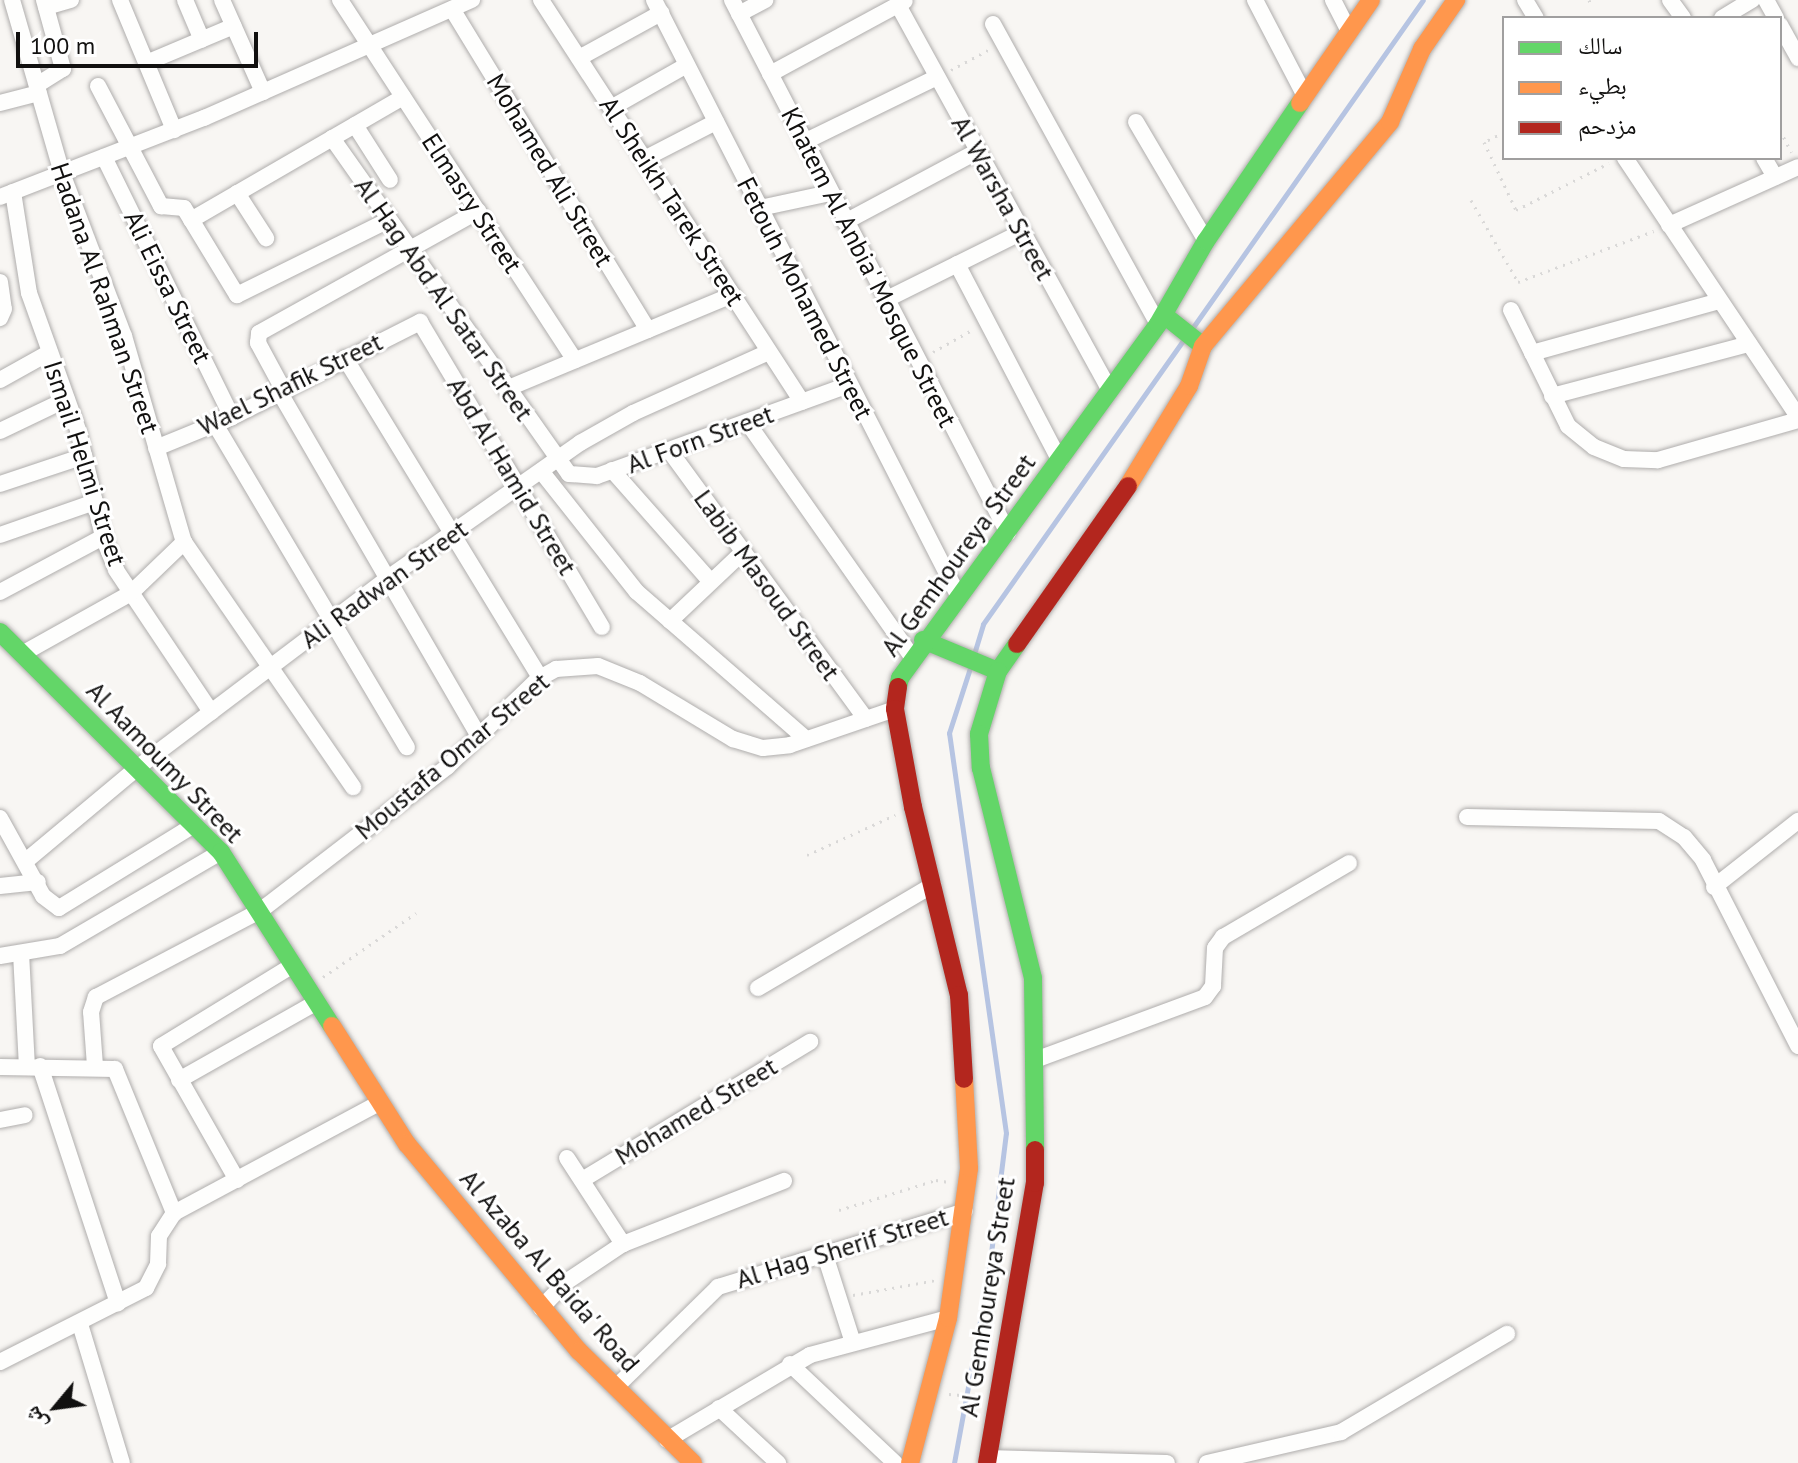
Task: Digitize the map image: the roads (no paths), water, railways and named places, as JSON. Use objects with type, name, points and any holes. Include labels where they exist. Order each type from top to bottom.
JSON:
[{"type":"street","name":"Hadana Al Rahman Street","points":[[12,0],[62,173],[124,336],[184,542],[353,787]]},
{"type":"street","points":[[0,103],[38,89],[63,69],[45,3],[71,0]]},
{"type":"street","points":[[120,0],[174,130]]},
{"type":"street","points":[[185,0],[202,40]]},
{"type":"street","points":[[222,0],[263,92]]},
{"type":"street","name":"Elmasry Street","points":[[340,0],[575,360]]},
{"type":"street","points":[[6,194],[174,130],[472,0]]},
{"type":"street","name":"Al Sheikh Tarek Street","points":[[541,0],[802,402]]},
{"type":"street","points":[[735,7],[765,0]]},
{"type":"street","points":[[1255,0],[1304,94]]},
{"type":"street","points":[[1333,0],[1349,31]]},
{"type":"street","name":"Al Gemhoureya Street","points":[[910,1463],[948,1318],[968,1185],[959,995],[913,807],[895,709],[900,678],[923,640],[1008,533],[1110,390],[1165,320],[1206,241],[1371,0]]},
{"type":"street","name":"Al Gemhoureya Street","points":[[987,1460],[1035,1183],[1033,978],[981,768],[979,734],[990,668],[1158,443],[1189,386],[1199,343],[1381,134],[1422,49],[1456,0]]},
{"type":"street","points":[[1725,16],[1752,0]]},
{"type":"street","points":[[770,74],[902,2]]},
{"type":"street","name":"Al Warsha Street","points":[[902,2],[937,77],[1110,390]]},
{"type":"street","points":[[579,58],[657,7]]},
{"type":"street","name":"Fetouh Mohamed Street","points":[[657,7],[958,595]]},
{"type":"street","name":"Khatem Al Anbia' Mosque Street","points":[[735,7],[916,361],[1008,533]]},
{"type":"street","name":"Mohamed Ali Street","points":[[452,9],[648,330]]},
{"type":"street","points":[[993,24],[1165,320],[1199,343]]},
{"type":"street","points":[[146,63],[234,26]]},
{"type":"street","points":[[1782,29],[1798,58]]},
{"type":"street","points":[[611,108],[687,65]]},
{"type":"street","points":[[804,142],[937,77]]},
{"type":"street","points":[[98,86],[127,148],[161,206],[184,208],[237,295],[389,220]]},
{"type":"street","points":[[191,220],[403,97]]},
{"type":"street","points":[[644,159],[716,122]]},
{"type":"street","points":[[1136,122],[1206,241]]},
{"type":"street","points":[[355,125],[390,180]]},
{"type":"street","name":"Al Hag Abd Al Satar Street","points":[[332,138],[506,389],[548,466],[637,592],[806,739]]},
{"type":"street","points":[[845,222],[978,151]]},
{"type":"street","name":"Ali Eissa Street","points":[[104,157],[232,417]]},
{"type":"street","points":[[1511,310],[1568,426],[1594,447],[1624,459],[1658,460],[1798,418],[1626,160]]},
{"type":"street","points":[[1765,160],[1775,177]]},
{"type":"street","points":[[1669,225],[1775,177],[1795,161]]},
{"type":"street","points":[[237,193],[266,238]]},
{"type":"street","points":[[760,208],[830,193]]},
{"type":"street","name":"Ismail Helmi Street","points":[[6,194],[29,293],[67,399],[103,537],[131,593],[211,712]]},
{"type":"street","points":[[478,211],[259,333],[258,343],[282,392],[479,736]]},
{"type":"street","points":[[885,300],[1022,232]]},
{"type":"street","points":[[957,264],[1060,461]]},
{"type":"street","points":[[0,282],[4,313],[0,318]]},
{"type":"street","name":"Abd Al Hamid Street","points":[[506,389],[732,295]]},
{"type":"street","points":[[1532,353],[1720,301]]},
{"type":"street","name":"Wael Shafik Street","points":[[156,448],[232,417],[411,322],[423,324]]},
{"type":"street","name":"Abd Al Hamid Street","points":[[423,324],[517,488],[602,627]]},
{"type":"street","points":[[1552,396],[1749,344]]},
{"type":"street","points":[[0,380],[50,352]]},
{"type":"street","name":"Ali Radwan Street","points":[[27,860],[137,768],[270,667],[388,578],[548,466],[633,413],[769,352]]},
{"type":"street","points":[[345,358],[540,678]]},
{"type":"street","name":"Al Forn Street","points":[[548,466],[578,478],[612,470],[848,385]]},
{"type":"street","points":[[0,431],[67,399]]},
{"type":"street","points":[[747,422],[912,657]]},
{"type":"street","points":[[215,424],[407,747]]},
{"type":"street","name":"Labib Masoud Street","points":[[669,450],[866,719]]},
{"type":"street","points":[[0,484],[84,456]]},
{"type":"street","points":[[612,470],[711,582]]},
{"type":"street","points":[[0,535],[95,502]]},
{"type":"street","points":[[0,592],[103,537]]},
{"type":"street","points":[[22,654],[131,593],[184,542]]},
{"type":"street","points":[[670,621],[743,552]]},
{"type":"street","name":"Al Aamoumy Street","points":[[0,632],[221,852],[377,1104]]},
{"type":"street","points":[[923,640],[990,668]]},
{"type":"street","name":"Moustafa Omar Street","points":[[95,1066],[91,1012],[96,997],[260,911],[447,767],[540,678],[577,664],[598,666],[640,683],[733,739],[763,748],[806,739],[895,709]]},
{"type":"street","points":[[1467,817],[1659,821],[1684,837],[1703,860],[1714,887],[1798,1046]]},
{"type":"street","points":[[0,818],[27,860],[47,902],[59,908],[194,825]]},
{"type":"street","points":[[1714,887],[1798,821]]},
{"type":"street","points":[[0,956],[60,946],[221,852]]},
{"type":"street","points":[[1035,1060],[1205,997],[1213,986],[1215,948],[1223,937],[1349,863]]},
{"type":"street","points":[[0,886],[38,882]]},
{"type":"street","points":[[758,988],[933,885]]},
{"type":"street","points":[[21,953],[33,1066],[118,1303]]},
{"type":"street","points":[[237,1180],[161,1051],[163,1041],[293,965]]},
{"type":"street","points":[[179,1080],[311,995]]},
{"type":"street","name":"Mohamed Street","points":[[582,1180],[810,1042]]},
{"type":"street","points":[[0,1067],[95,1066],[117,1072],[174,1213]]},
{"type":"street","points":[[0,1362],[80,1324],[155,1278],[159,1236],[174,1213],[377,1104]]},
{"type":"street","name":"Al Azaba Al Baida' Road","points":[[377,1104],[541,1308],[667,1440],[693,1463]]},
{"type":"street","points":[[0,1120],[25,1115]]},
{"type":"street","points":[[567,1158],[623,1244]]},
{"type":"street","points":[[541,1308],[566,1282],[623,1244],[784,1181]]},
{"type":"street","name":"Al Hag Sherif Street","points":[[616,1387],[718,1287],[965,1211]]},
{"type":"street","points":[[824,1252],[852,1340]]},
{"type":"street","points":[[667,1440],[790,1364],[852,1340],[948,1318]]},
{"type":"street","points":[[80,1324],[122,1463]]},
{"type":"street","points":[[1208,1463],[1341,1432],[1507,1334]]},
{"type":"street","points":[[790,1364],[895,1463]]},
{"type":"street","points":[[719,1408],[778,1463]]},
{"type":"street","points":[[987,1460],[1167,1463]]},
{"type":"waterway","points":[[1191,330],[1423,0]]},
{"type":"waterway","points":[[974,654],[983,624],[1185,338]]},
{"type":"waterway","points":[[954,1463],[988,1277],[1006,1133],[949,733],[970,668]]}]
